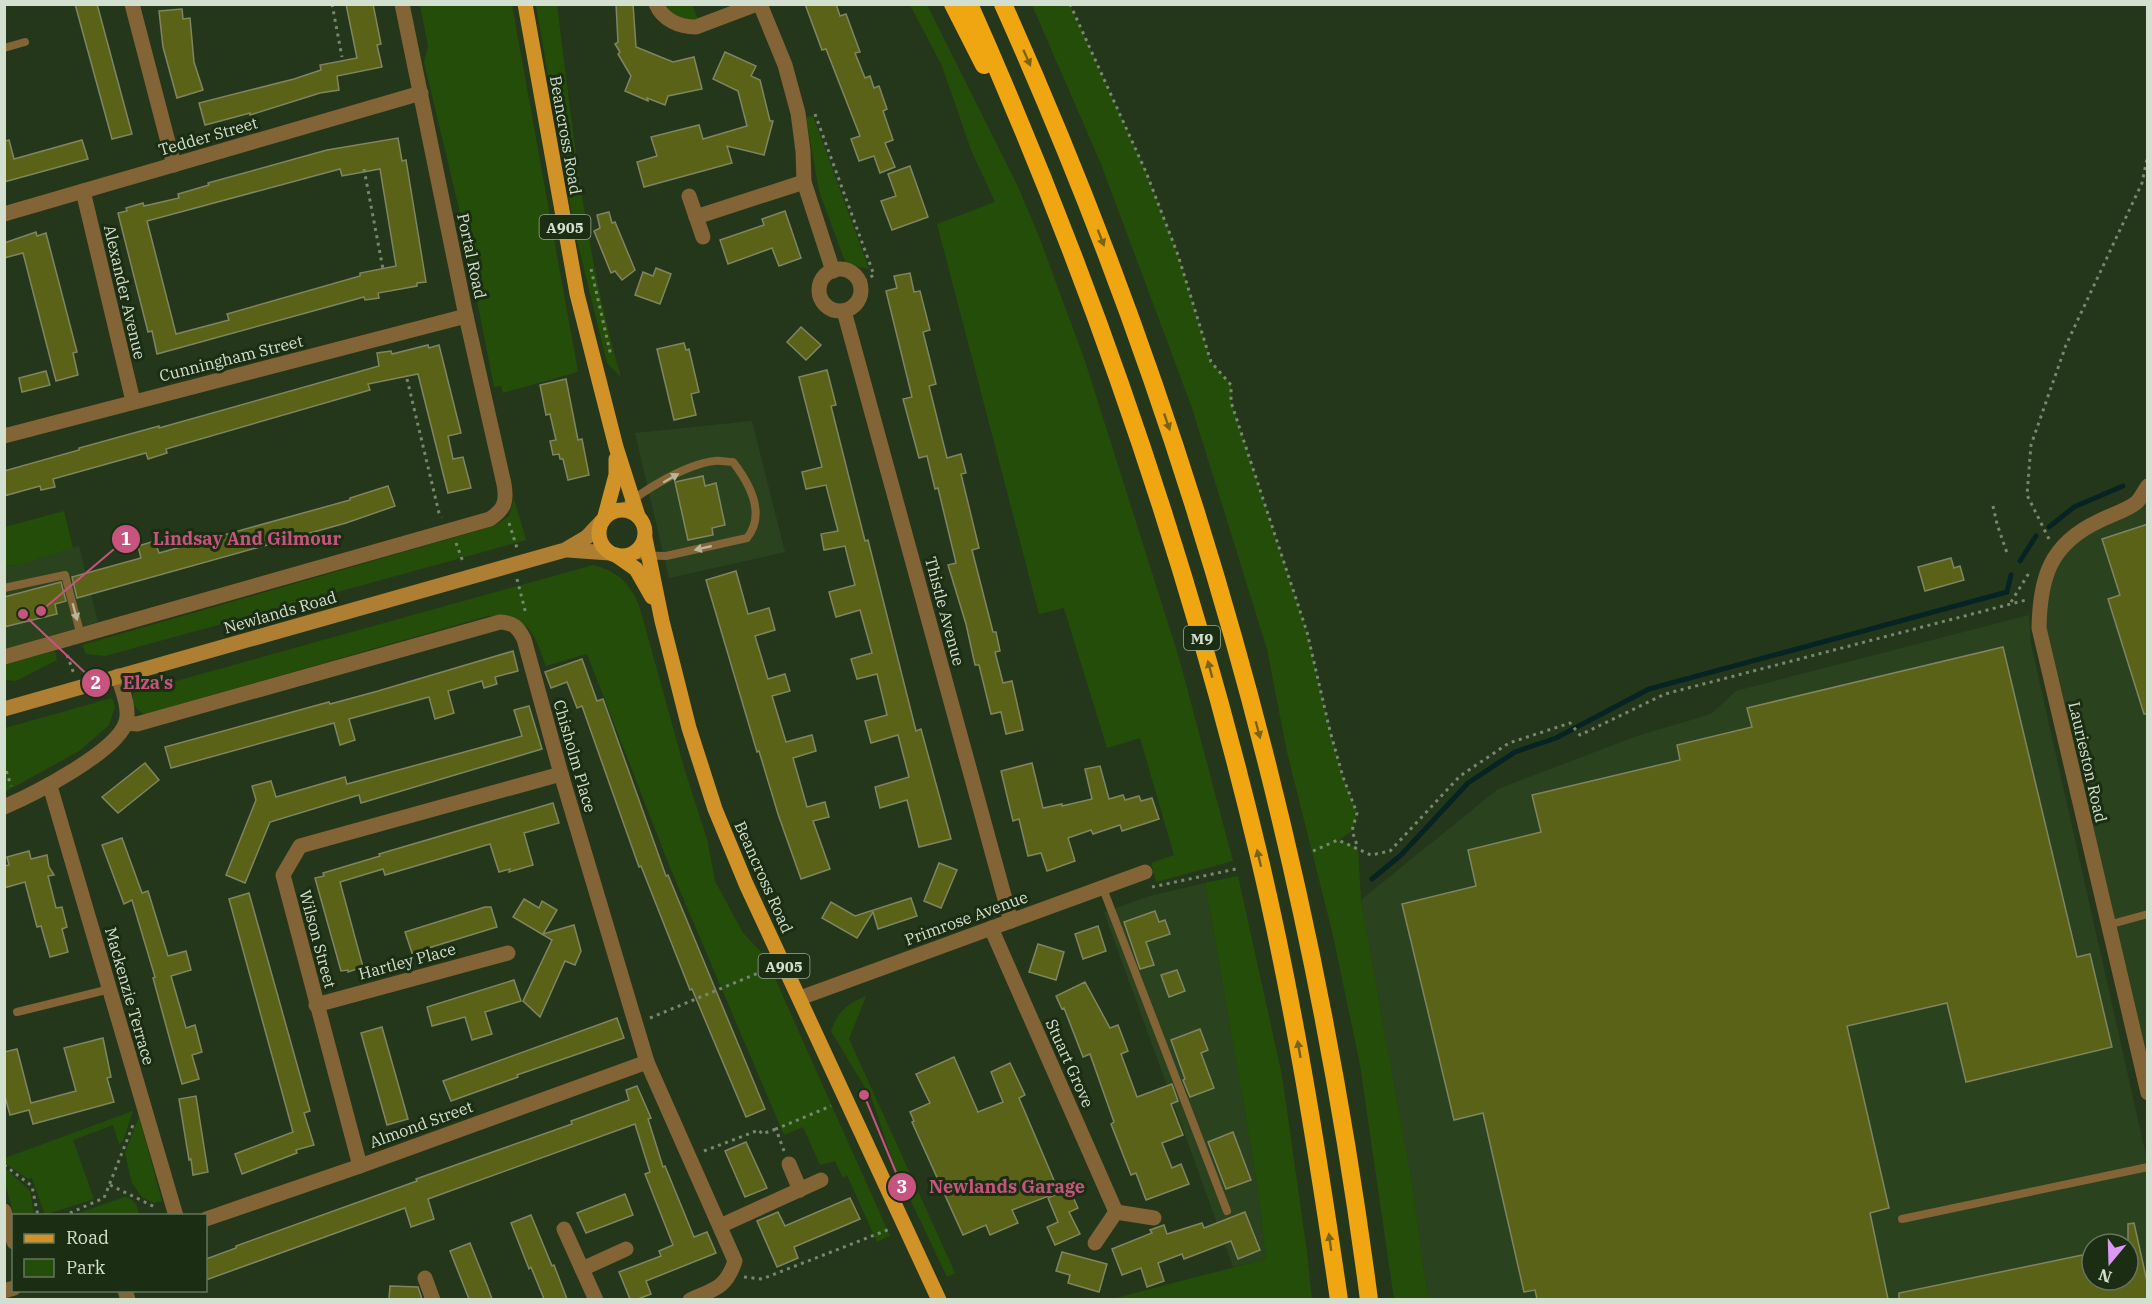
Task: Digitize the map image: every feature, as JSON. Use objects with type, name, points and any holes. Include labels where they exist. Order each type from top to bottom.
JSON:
[{"type":"highway","points":[[953,4],[1054,204]]},
{"type":"highway","name":"M9","points":[[969,4],[1054,204],[1101,327],[1169,526],[1202,636],[1241,786],[1279,949],[1321,1177],[1338,1299]]},
{"type":"highway","name":"M9","points":[[1003,4],[1075,172],[1139,340],[1191,496],[1237,646],[1288,848],[1314,969],[1345,1132],[1369,1299]]},
{"type":"main road","name":"Beancross Road","points":[[525,4],[577,294],[616,447],[627,505],[644,526],[662,621],[689,728],[715,810],[746,884],[939,1299]]},
{"type":"main road","name":"Beancross Road","points":[[604,519],[616,475],[616,447]]},
{"type":"main road","points":[[604,519],[610,513],[627,505]]},
{"type":"main road","name":"Newlands Road","points":[[4,709],[565,550],[587,537],[604,519]]},
{"type":"main road","name":"A905","points":[[604,519],[600,527],[600,539],[605,549],[618,554]]},
{"type":"main road","points":[[618,554],[639,549],[645,538]]},
{"type":"main road","name":"Newlands Road","points":[[565,550],[618,554]]},
{"type":"main road","name":"Beancross Road","points":[[618,554],[636,569],[650,591],[662,621]]},
{"type":"street","points":[[132,4],[174,165]]},
{"type":"street","name":"Portal Road","points":[[402,4],[466,316],[507,496],[505,506],[500,512]]},
{"type":"street","points":[[656,4],[666,18],[686,27],[696,27],[758,4],[785,65],[798,113],[804,182],[833,271]]},
{"type":"street","name":"Tedder Street","points":[[4,214],[421,93]]},
{"type":"street","points":[[696,217],[804,182]]},
{"type":"street","name":"Alexander Avenue","points":[[83,191],[133,401]]},
{"type":"street","points":[[689,196],[703,237]]},
{"type":"street","points":[[833,271],[849,271],[860,283],[861,292],[858,301],[844,311],[829,308],[820,296],[822,281],[833,271]]},
{"type":"street","name":"Thistle Avenue","points":[[844,311],[1011,921]]},
{"type":"street","name":"Cunningham Street","points":[[4,436],[466,316]]},
{"type":"street","name":"Laurieston Road","points":[[2148,486],[2136,502],[2089,525],[2068,541],[2053,560],[2040,597],[2039,628],[2148,1093]]},
{"type":"street","name":"Newlands Road","points":[[4,657],[82,637],[490,519],[500,512]]},
{"type":"street","points":[[126,723],[137,724],[500,622],[510,622],[519,627],[524,639]]},
{"type":"street","name":"Chisholm Place","points":[[524,639],[561,774],[648,1062],[735,1261],[730,1276]]},
{"type":"street","points":[[10,804],[50,786],[87,762],[114,739],[126,723],[127,710],[118,676]]},
{"type":"street","name":"Wilson Street","points":[[360,1166],[282,875],[300,846],[561,774]]},
{"type":"street","name":"Mackenzie Terrace","points":[[50,786],[142,1101],[169,1213]]},
{"type":"street","name":"Primrose Avenue","points":[[800,998],[1145,872]]},
{"type":"street","name":"Stuart Grove","points":[[991,928],[1116,1212]]},
{"type":"street","name":"Hartley Place","points":[[316,1005],[508,953]]},
{"type":"street","name":"Almond Street","points":[[207,1219],[648,1062]]},
{"type":"street","points":[[789,1164],[800,1190]]},
{"type":"street","points":[[720,1226],[821,1180]]},
{"type":"street","points":[[4,1210],[12,1236]]},
{"type":"street","points":[[1095,1243],[1116,1212],[1154,1218]]},
{"type":"street","points":[[564,1229],[596,1299]]},
{"type":"street","points":[[582,1269],[626,1249]]},
{"type":"street","points":[[690,1299],[721,1287],[730,1276]]},
{"type":"street","points":[[425,1278],[433,1299]]},
{"type":"lane","points":[[4,48],[25,42]]},
{"type":"lane","points":[[618,554],[666,556],[747,538],[752,531],[756,517],[753,497],[742,474],[733,462],[715,460],[682,471],[627,505]]},
{"type":"lane","points":[[4,588],[65,575],[82,637]]},
{"type":"lane","points":[[1102,886],[1227,1211]]},
{"type":"lane","points":[[2108,925],[2148,914]]},
{"type":"lane","points":[[17,1012],[110,989]]},
{"type":"lane","points":[[1902,1220],[2148,1167]]},
{"type":"path","points":[[332,4],[342,57]]},
{"type":"path","points":[[1071,4],[1146,172],[1178,255],[1211,362],[1231,384],[1231,402],[1307,632],[1330,731],[1343,777],[1357,813],[1352,831],[1358,848]]},
{"type":"path","points":[[798,113],[814,111],[874,275],[860,283]]},
{"type":"path","points":[[2044,547],[2049,540],[2027,495],[2031,445],[2066,345],[2142,183],[2148,154]]},
{"type":"path","points":[[364,169],[383,269]]},
{"type":"path","points":[[407,379],[439,513],[452,530],[468,577]]},
{"type":"path","points":[[1993,506],[2007,554]]},
{"type":"path","points":[[500,512],[508,521],[517,563],[527,621],[524,639]]},
{"type":"path","points":[[1313,851],[1338,840],[1371,855],[1390,851],[1460,776],[1509,743],[1570,723],[1580,735],[1665,694],[2012,602],[2033,564]]},
{"type":"path","points":[[62,642],[79,687]]},
{"type":"path","points":[[4,765],[10,804]]},
{"type":"path","points":[[1145,872],[1150,888],[1236,868]]},
{"type":"path","points":[[636,1024],[766,970],[781,958]]},
{"type":"path","points":[[690,1157],[759,1130],[762,1134],[776,1129],[846,1099]]},
{"type":"path","points":[[65,1214],[104,1198],[142,1101]]},
{"type":"path","points":[[776,1129],[789,1164]]},
{"type":"path","points":[[4,1164],[32,1186],[38,1214]]},
{"type":"path","points":[[110,1185],[169,1213]]},
{"type":"path","points":[[730,1276],[762,1279],[904,1224]]},
{"type":"shaded area","points":[[752,421],[785,552],[669,578],[635,433]]},
{"type":"shaded area","points":[[2147,500],[2147,1072],[2108,925],[2040,597],[2068,541]]},
{"type":"shaded area","points":[[79,546],[98,622],[5,649],[4,565],[17,566]]},
{"type":"shaded area","points":[[2029,615],[2031,644],[2147,1160],[2147,1299],[1428,1299],[1412,1184],[1361,900],[1498,789],[1637,736],[1711,714],[1736,691]]},
{"type":"shaded area","points":[[1205,883],[1257,1182],[1266,1259],[1233,1267],[1104,912],[1153,895]]},
{"type":"green space","points":[[420,5],[512,5],[578,372],[503,393],[501,386],[494,387],[460,213],[424,62],[428,46]]},
{"type":"green space","points":[[536,5],[557,5],[589,239],[621,377],[607,363],[575,232]]},
{"type":"green space","points":[[665,5],[692,5],[698,19],[679,17]]},
{"type":"green space","points":[[910,5],[927,5],[1018,187],[1038,234],[1085,361],[1179,658],[1233,861],[1156,882],[1151,863],[1174,855],[1140,738],[1107,748],[1064,608],[1039,614],[937,224],[995,202],[971,150],[942,66]]},
{"type":"green space","points":[[1032,5],[1070,5],[1146,172],[1178,255],[1211,362],[1231,385],[1231,402],[1307,632],[1330,731],[1343,777],[1357,813],[1352,831],[1339,840],[1358,848],[1361,900],[1412,1184],[1428,1299],[1394,1299],[1360,1065],[1333,935],[1287,752],[1267,649],[1192,408],[1101,164]]},
{"type":"green space","points":[[813,116],[869,269],[846,264],[819,191],[806,117]]},
{"type":"green space","points":[[514,499],[526,540],[105,656],[86,654],[82,645],[494,526],[509,516]]},
{"type":"green space","points":[[64,511],[73,548],[17,566],[5,565],[5,527]]},
{"type":"green space","points":[[593,565],[616,574],[631,590],[639,605],[685,771],[707,839],[715,881],[743,933],[765,956],[890,1236],[877,1242],[847,1175],[843,1178],[835,1161],[820,1165],[803,1127],[784,1135],[669,865],[587,654],[546,666],[528,628],[513,619],[488,616],[149,713],[143,714],[133,705],[133,693]]},
{"type":"green space","points":[[55,651],[57,660],[16,681],[5,680],[5,664]]},
{"type":"green space","points":[[112,698],[115,707],[109,725],[79,751],[5,792],[5,728]]},
{"type":"green space","points":[[1238,876],[1282,1076],[1312,1299],[1112,1299],[1266,1259],[1257,1182],[1205,883]]},
{"type":"green space","points":[[866,996],[849,1039],[955,1273],[947,1277],[894,1165],[872,1099],[831,1031],[844,1009]]},
{"type":"green space","points":[[133,1111],[123,1141],[119,1144],[113,1125],[73,1140],[94,1199],[45,1214],[32,1178],[28,1179],[5,1163],[5,1158]]},
{"type":"green space","points":[[139,1117],[162,1201],[154,1203],[142,1197],[132,1183],[125,1153]]},
{"type":"green space","points":[[5,1168],[30,1191],[34,1214],[14,1214],[5,1183]]},
{"type":"green space","points":[[125,1197],[135,1203],[139,1214],[76,1214]]},
{"type":"building","points":[[75,4],[97,4],[132,134],[112,139]]},
{"type":"building","points":[[346,4],[373,4],[381,44],[377,45],[382,67],[337,76],[339,90],[320,93],[250,115],[250,113],[205,125],[199,103],[294,79],[321,70],[320,65],[357,58]]},
{"type":"building","points":[[616,4],[633,4],[636,47],[673,62],[694,57],[702,89],[668,96],[665,105],[647,98],[648,101],[625,91],[631,76],[615,44],[618,42]]},
{"type":"building","points":[[805,4],[836,4],[840,16],[846,14],[860,52],[855,53],[865,78],[870,76],[874,88],[879,86],[887,109],[883,111],[893,140],[885,143],[895,167],[880,173],[874,156],[859,161],[851,139],[860,136],[826,49],[822,50]]},
{"type":"building","points":[[182,9],[183,19],[190,18],[194,62],[203,90],[177,98],[163,47],[159,11]]},
{"type":"building","points":[[725,52],[756,66],[751,76],[760,80],[770,121],[773,121],[764,155],[727,146],[732,163],[644,187],[637,162],[657,156],[651,137],[699,125],[703,139],[747,126],[738,91],[713,79]]},
{"type":"building","points":[[398,138],[402,161],[406,160],[426,282],[417,283],[417,286],[378,293],[379,298],[365,300],[364,297],[157,354],[152,331],[148,332],[118,213],[143,203],[144,206],[179,198],[178,194],[209,185],[208,183],[327,150]],"holes":[[[340,169],[342,176],[380,169],[396,266],[360,273],[360,276],[227,314],[229,320],[176,334],[147,221]]]},
{"type":"building","points":[[9,140],[14,159],[82,140],[88,159],[4,182],[4,141]]},
{"type":"building","points":[[910,166],[928,217],[892,230],[881,201],[896,196],[888,174]]},
{"type":"building","points":[[785,211],[801,258],[779,266],[772,248],[728,264],[720,240],[764,225],[762,219]]},
{"type":"building","points":[[609,212],[635,270],[622,280],[615,271],[611,273],[594,231],[600,228],[597,215]]},
{"type":"building","points":[[36,232],[37,236],[46,233],[77,352],[73,353],[78,375],[56,381],[23,253],[4,258],[4,243]]},
{"type":"building","points":[[656,268],[671,274],[660,304],[635,295],[643,272],[653,276]]},
{"type":"building","points":[[910,273],[914,292],[920,291],[930,330],[923,332],[936,384],[929,386],[947,458],[961,454],[966,473],[961,474],[979,548],[972,550],[993,632],[996,632],[1000,651],[995,652],[1003,683],[1012,681],[1023,730],[1006,734],[1001,712],[991,714],[979,665],[975,665],[966,624],[948,565],[956,563],[938,488],[935,489],[927,456],[919,458],[903,399],[912,397],[886,291],[897,288],[894,276]]},
{"type":"building","points":[[801,327],[821,345],[806,360],[787,342]]},
{"type":"building","points":[[684,343],[686,350],[689,349],[699,392],[691,394],[696,415],[674,420],[657,349]]},
{"type":"building","points":[[428,345],[429,348],[439,345],[461,433],[448,436],[453,459],[463,457],[471,488],[448,493],[418,374],[368,384],[370,390],[166,449],[167,453],[148,459],[146,453],[53,479],[55,487],[41,490],[40,486],[4,496],[4,471],[79,450],[79,448],[159,426],[159,428],[379,366],[377,353],[391,351],[392,354]]},
{"type":"building","points":[[827,370],[836,405],[831,406],[865,541],[868,540],[916,731],[921,729],[951,839],[919,847],[907,800],[880,808],[875,787],[909,777],[898,735],[871,743],[865,721],[887,715],[877,674],[857,679],[851,659],[872,653],[860,610],[836,617],[829,592],[855,585],[845,546],[824,550],[821,534],[838,531],[826,485],[806,489],[802,472],[822,467],[799,377]]},
{"type":"building","points":[[46,371],[50,385],[22,392],[19,378]]},
{"type":"building","points":[[566,379],[578,440],[582,439],[589,475],[568,480],[563,459],[560,459],[559,454],[553,455],[550,441],[556,440],[550,414],[546,415],[540,385]]},
{"type":"building","points":[[703,476],[705,486],[716,483],[725,525],[712,528],[713,535],[688,540],[675,482]]},
{"type":"building","points":[[388,486],[395,506],[346,523],[77,598],[72,577],[141,558],[138,546],[155,541],[159,553],[350,500],[350,498]]},
{"type":"building","points":[[2148,524],[2148,714],[2144,714],[2108,599],[2120,595],[2102,539]]},
{"type":"building","points":[[1951,558],[1954,568],[1960,566],[1964,580],[1925,591],[1918,567]]},
{"type":"building","points":[[736,571],[748,614],[769,608],[775,630],[755,636],[768,679],[785,674],[790,691],[772,696],[786,742],[812,735],[816,751],[793,758],[807,807],[825,802],[829,817],[813,821],[830,869],[801,879],[759,751],[757,752],[706,580]]},
{"type":"building","points":[[61,582],[66,601],[55,604],[57,614],[4,627],[4,597]]},
{"type":"building","points":[[2003,647],[2077,957],[2090,954],[2112,1047],[1966,1082],[1947,1003],[1847,1026],[1889,1208],[1870,1213],[1888,1299],[1537,1299],[1535,1290],[1524,1292],[1483,1113],[1454,1120],[1402,904],[1476,886],[1468,850],[1541,832],[1532,795],[1680,760],[1677,745],[1752,727],[1747,708]]},
{"type":"building","points":[[513,651],[518,671],[495,677],[497,684],[484,688],[482,681],[448,691],[454,713],[435,719],[429,697],[349,719],[355,740],[340,745],[334,723],[171,768],[165,747],[329,702],[330,704],[378,691]]},
{"type":"building","points":[[582,659],[597,701],[603,699],[666,876],[668,875],[765,1109],[746,1117],[692,989],[690,990],[641,866],[639,867],[582,706],[577,708],[567,682],[551,688],[545,672]]},
{"type":"building","points":[[529,706],[542,749],[361,803],[359,795],[270,822],[245,883],[226,875],[256,800],[252,786],[271,781],[276,797],[345,777],[347,784],[522,736],[514,710]]},
{"type":"building","points":[[145,763],[159,780],[118,813],[102,797]]},
{"type":"building","points":[[1032,763],[1043,808],[1092,799],[1085,769],[1100,766],[1109,799],[1123,795],[1125,800],[1139,796],[1141,801],[1152,798],[1159,819],[1122,831],[1120,825],[1093,834],[1091,830],[1068,838],[1075,861],[1047,871],[1041,853],[1028,856],[1019,819],[1013,821],[1001,771]]},
{"type":"building","points":[[553,803],[559,823],[524,833],[533,865],[509,872],[510,869],[499,872],[490,844],[385,875],[383,869],[340,882],[363,967],[348,972],[348,970],[341,971],[315,878],[324,876],[323,873],[380,856],[379,854]]},
{"type":"building","points":[[122,838],[142,893],[148,891],[168,956],[186,951],[191,970],[171,976],[186,1028],[195,1025],[202,1052],[192,1055],[199,1079],[182,1084],[153,978],[155,977],[132,900],[124,904],[102,845]]},
{"type":"building","points":[[29,851],[31,859],[47,855],[49,867],[54,875],[48,876],[56,908],[62,907],[67,927],[62,929],[68,952],[50,957],[41,926],[37,927],[25,882],[4,888],[4,866],[9,865],[7,857]]},
{"type":"building","points":[[939,863],[957,870],[941,908],[924,901]]},
{"type":"building","points":[[249,893],[310,1111],[304,1113],[314,1145],[296,1150],[297,1153],[242,1174],[235,1154],[293,1132],[229,899]]},
{"type":"building","points":[[911,898],[917,916],[878,929],[873,912],[857,938],[822,918],[831,902],[855,916]]},
{"type":"building","points":[[524,899],[539,908],[542,901],[557,910],[543,934],[574,925],[581,951],[575,965],[565,961],[540,1017],[523,1001],[552,940],[513,917]]},
{"type":"building","points":[[491,907],[497,927],[412,953],[405,932]]},
{"type":"building","points":[[1155,911],[1159,922],[1165,920],[1170,934],[1146,942],[1154,965],[1140,969],[1124,922]]},
{"type":"building","points":[[1098,926],[1106,951],[1083,959],[1075,934]]},
{"type":"building","points":[[1038,944],[1064,952],[1056,980],[1029,972]]},
{"type":"building","points":[[1177,970],[1185,991],[1169,997],[1161,975]]},
{"type":"building","points":[[514,980],[521,1001],[485,1012],[492,1034],[472,1040],[465,1017],[432,1026],[427,1007]]},
{"type":"building","points":[[1085,982],[1110,1028],[1118,1025],[1128,1051],[1121,1054],[1137,1097],[1172,1084],[1178,1101],[1171,1104],[1183,1135],[1162,1143],[1172,1168],[1181,1164],[1189,1184],[1146,1200],[1136,1173],[1131,1175],[1111,1124],[1114,1122],[1090,1054],[1083,1057],[1064,1008],[1062,1009],[1056,996]]},
{"type":"building","points":[[617,1018],[624,1038],[517,1075],[518,1077],[451,1101],[443,1081]]},
{"type":"building","points":[[382,1027],[408,1119],[387,1125],[361,1033]]},
{"type":"building","points":[[1200,1029],[1208,1050],[1201,1053],[1214,1088],[1190,1097],[1171,1040]]},
{"type":"building","points":[[103,1038],[111,1077],[107,1078],[114,1102],[33,1124],[29,1110],[10,1115],[4,1093],[4,1052],[17,1049],[31,1103],[76,1091],[64,1048]]},
{"type":"building","points":[[954,1057],[978,1112],[1003,1102],[991,1072],[1010,1063],[1025,1095],[1019,1098],[1059,1192],[1012,1210],[1018,1223],[990,1235],[986,1225],[963,1235],[912,1122],[914,1121],[910,1112],[930,1103],[916,1074]]},
{"type":"building","points":[[637,1086],[651,1118],[648,1119],[663,1167],[665,1166],[694,1237],[707,1232],[716,1253],[646,1281],[651,1294],[638,1299],[630,1299],[619,1272],[661,1256],[659,1251],[673,1245],[645,1174],[650,1172],[635,1124],[428,1199],[434,1219],[411,1227],[405,1208],[207,1280],[207,1259],[417,1181],[416,1179],[572,1124],[571,1121],[629,1100],[626,1090]]},
{"type":"building","points":[[196,1096],[208,1172],[193,1175],[179,1099]]},
{"type":"building","points":[[1233,1132],[1251,1180],[1226,1189],[1208,1142]]},
{"type":"building","points":[[746,1142],[767,1188],[745,1197],[725,1151]]},
{"type":"building","points":[[1069,1188],[1078,1208],[1069,1212],[1080,1234],[1055,1245],[1047,1227],[1058,1222],[1048,1198]]},
{"type":"building","points":[[625,1194],[633,1215],[586,1233],[577,1213]]},
{"type":"building","points":[[850,1198],[860,1219],[794,1247],[798,1258],[777,1267],[757,1221],[778,1212],[785,1226]]},
{"type":"building","points":[[1245,1212],[1260,1250],[1238,1259],[1231,1241],[1184,1259],[1182,1254],[1158,1263],[1164,1281],[1147,1287],[1141,1268],[1122,1275],[1112,1249],[1152,1233],[1150,1230],[1164,1225],[1167,1234],[1202,1223],[1204,1228]]},
{"type":"building","points":[[531,1215],[567,1299],[544,1299],[531,1267],[529,1269],[511,1223]]},
{"type":"building","points":[[2134,1223],[2136,1232],[2128,1232],[2128,1224]]},
{"type":"building","points":[[470,1243],[492,1299],[469,1299],[450,1251]]},
{"type":"building","points":[[2140,1250],[2148,1286],[2148,1299],[1899,1299],[1899,1293],[2080,1255],[2080,1292],[2140,1292]]},
{"type":"building","points":[[1062,1252],[1107,1264],[1099,1292],[1068,1283],[1070,1275],[1056,1271]]},
{"type":"building","points":[[390,1286],[418,1287],[422,1299],[389,1299]]},
{"type":"waterway","points":[[2049,527],[2074,507],[2123,486]]},
{"type":"waterway","points":[[2020,561],[2036,536]]},
{"type":"waterway","points":[[1372,879],[1401,855],[1468,783],[1515,752],[1556,738],[1649,689],[2007,592],[2011,575]]},
{"type":"place","name":"Lindsay And Gilmour","points":[[41,611]]},
{"type":"place","name":"Elza's","points":[[23,614]]},
{"type":"place","name":"Newlands Garage","points":[[864,1095]]}]
